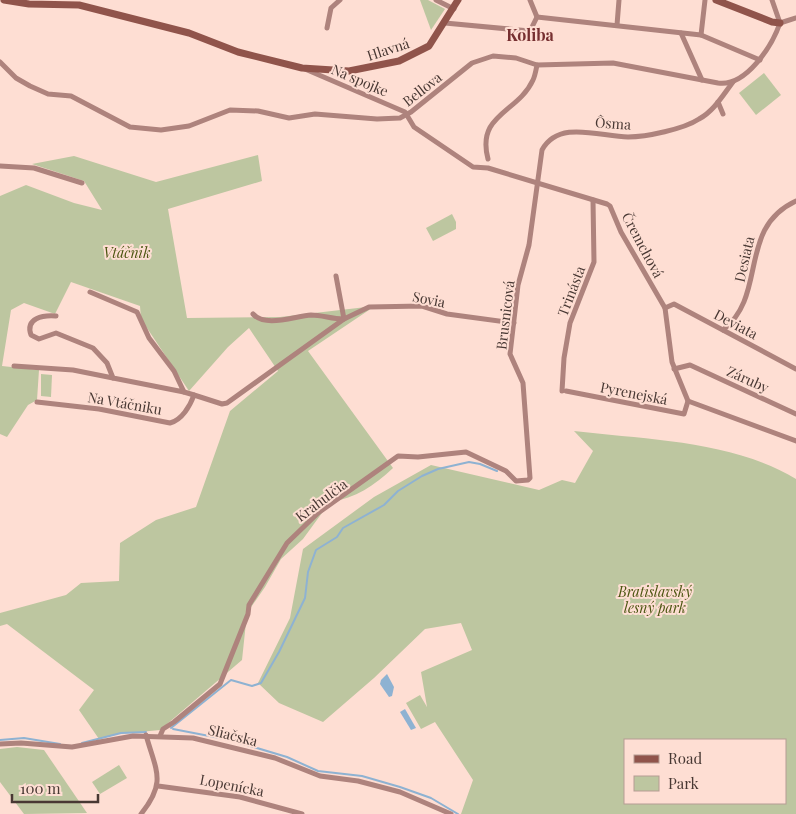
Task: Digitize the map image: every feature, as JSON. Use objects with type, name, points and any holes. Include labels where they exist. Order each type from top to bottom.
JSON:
[{"type":"street","name":"Hlavná","points":[[4,0],[86,6],[190,32],[238,52],[302,68],[349,71],[399,62],[429,46],[458,0]]},
{"type":"street","points":[[327,28],[331,8],[340,0]]},
{"type":"street","points":[[436,0],[454,9]]},
{"type":"street","points":[[445,23],[530,31],[537,17],[530,0]]},
{"type":"street","points":[[617,25],[619,0]]},
{"type":"street","points":[[701,35],[705,0]]},
{"type":"street","points":[[716,0],[772,22],[780,23],[796,18]]},
{"type":"street","points":[[733,82],[760,60],[780,23],[772,0]]},
{"type":"street","points":[[537,17],[701,35],[760,60]]},
{"type":"street","points":[[681,33],[702,80]]},
{"type":"street","name":"Bellova","points":[[0,62],[16,78],[48,94],[71,96],[130,127],[161,130],[189,126],[230,110],[258,111],[289,118],[315,114],[377,119],[400,118],[407,116],[480,59],[493,56],[516,58],[537,65],[612,63],[722,84],[733,82]]},
{"type":"street","points":[[488,159],[485,142],[488,130],[533,80],[537,65]]},
{"type":"street","name":"Na spojke","points":[[302,68],[405,112],[407,116]]},
{"type":"street","name":"Ôsma","points":[[537,184],[542,150],[545,145],[560,134],[577,132],[638,136],[690,124],[701,119],[717,104],[733,82]]},
{"type":"street","points":[[717,104],[723,114]]},
{"type":"street","name":"Čremchová","points":[[407,116],[414,127],[473,167],[488,168],[610,206],[621,232],[665,308],[668,342],[674,369],[688,401]]},
{"type":"street","points":[[0,166],[34,168],[82,183]]},
{"type":"street","name":"Brusnicová","points":[[530,478],[523,383],[510,357],[518,286],[529,245],[537,184]]},
{"type":"street","name":"Trinásta","points":[[564,391],[564,358],[570,323],[594,262],[593,200]]},
{"type":"street","name":"Desiata","points":[[723,330],[735,319],[743,306],[761,234],[778,212],[796,201]]},
{"type":"street","points":[[253,314],[263,320],[288,320],[310,315],[344,319],[336,276]]},
{"type":"street","points":[[90,292],[137,312],[156,347],[174,371],[184,392]]},
{"type":"street","name":"Deviata","points":[[665,308],[674,304],[796,369]]},
{"type":"street","name":"Sovia","points":[[273,369],[344,319],[374,306],[422,306],[447,314],[514,323]]},
{"type":"street","name":"Na Vtáčniku","points":[[56,316],[39,316],[34,319],[29,329],[31,335],[39,339],[56,333],[93,348],[107,363],[113,378]]},
{"type":"street","name":"Na Vtáčniku","points":[[14,366],[73,370],[184,392],[222,404],[227,403],[273,369]]},
{"type":"street","name":"Záruby","points":[[674,369],[690,366],[796,414]]},
{"type":"street","name":"Pyrenejská","points":[[564,391],[684,414],[688,401]]},
{"type":"street","name":"Na Vtáčniku","points":[[37,402],[99,409],[170,423],[177,420],[194,395]]},
{"type":"street","points":[[688,401],[796,441]]},
{"type":"street","name":"Krahulčia","points":[[160,736],[163,729],[220,684],[248,614],[248,605],[287,543],[318,513],[398,456],[466,452],[506,470],[516,481],[525,482],[530,478]]},
{"type":"street","points":[[141,814],[154,797],[158,786],[157,773],[146,735]]},
{"type":"street","name":"Sliačska","points":[[0,744],[21,743],[72,747],[116,738],[146,735],[193,738],[240,748],[282,760],[309,773],[373,784],[400,792],[451,814]]},
{"type":"street","name":"Lopenícka","points":[[158,786],[240,797],[302,814]]},
{"type":"green space","points":[[420,0],[428,0],[445,9],[431,30]]},
{"type":"green space","points":[[764,73],[781,95],[756,115],[739,93]]},
{"type":"green space","name":"Vtáčnik","points":[[258,155],[262,181],[168,209],[187,318],[280,317],[375,306],[308,351],[393,468],[364,490],[348,498],[330,502],[303,539],[281,559],[247,613],[242,660],[160,730],[119,734],[99,739],[79,710],[94,690],[7,624],[0,626],[0,613],[66,595],[81,583],[119,581],[120,543],[156,520],[196,507],[230,411],[278,371],[249,328],[228,347],[189,391],[141,319],[140,306],[71,282],[55,314],[24,303],[11,310],[2,366],[39,370],[37,400],[28,405],[7,437],[0,434],[0,196],[26,185],[74,203],[102,210],[84,181],[32,164],[74,156],[156,182]]},
{"type":"green space","points":[[452,214],[456,222],[456,229],[433,241],[426,228]]},
{"type":"green space","points":[[41,374],[52,375],[51,397],[41,396]]},
{"type":"green space","name":"Bratislavský lesný park","points":[[574,431],[660,440],[717,449],[771,466],[796,479],[796,814],[461,814],[473,780],[435,722],[421,729],[406,703],[420,695],[427,707],[421,672],[472,650],[461,623],[425,629],[374,678],[323,722],[279,703],[258,683],[290,618],[303,549],[374,497],[431,465],[539,490],[562,480],[575,483],[593,451]]},
{"type":"green space","points":[[17,747],[44,750],[87,813],[24,814],[0,782],[0,749]]},
{"type":"green space","points":[[119,765],[127,778],[100,794],[92,782]]},
{"type":"water","points":[[387,674],[394,687],[392,696],[389,697],[380,684]]},
{"type":"water","points":[[405,709],[416,728],[411,730],[400,712]]},
{"type":"waterway","points":[[171,728],[231,680],[252,686],[261,683],[279,652],[305,598],[308,572],[316,550],[337,537],[343,528],[384,505],[398,491],[422,476],[438,469],[469,462],[497,471]]},
{"type":"waterway","points":[[173,729],[230,740],[287,757],[318,771],[362,776],[400,787],[431,798],[458,814]]},
{"type":"waterway","points":[[82,743],[121,733],[146,732]]},
{"type":"waterway","points":[[0,740],[24,738],[60,744]]},
{"type":"district","name":"Koliba","points":[[530,34]]}]
